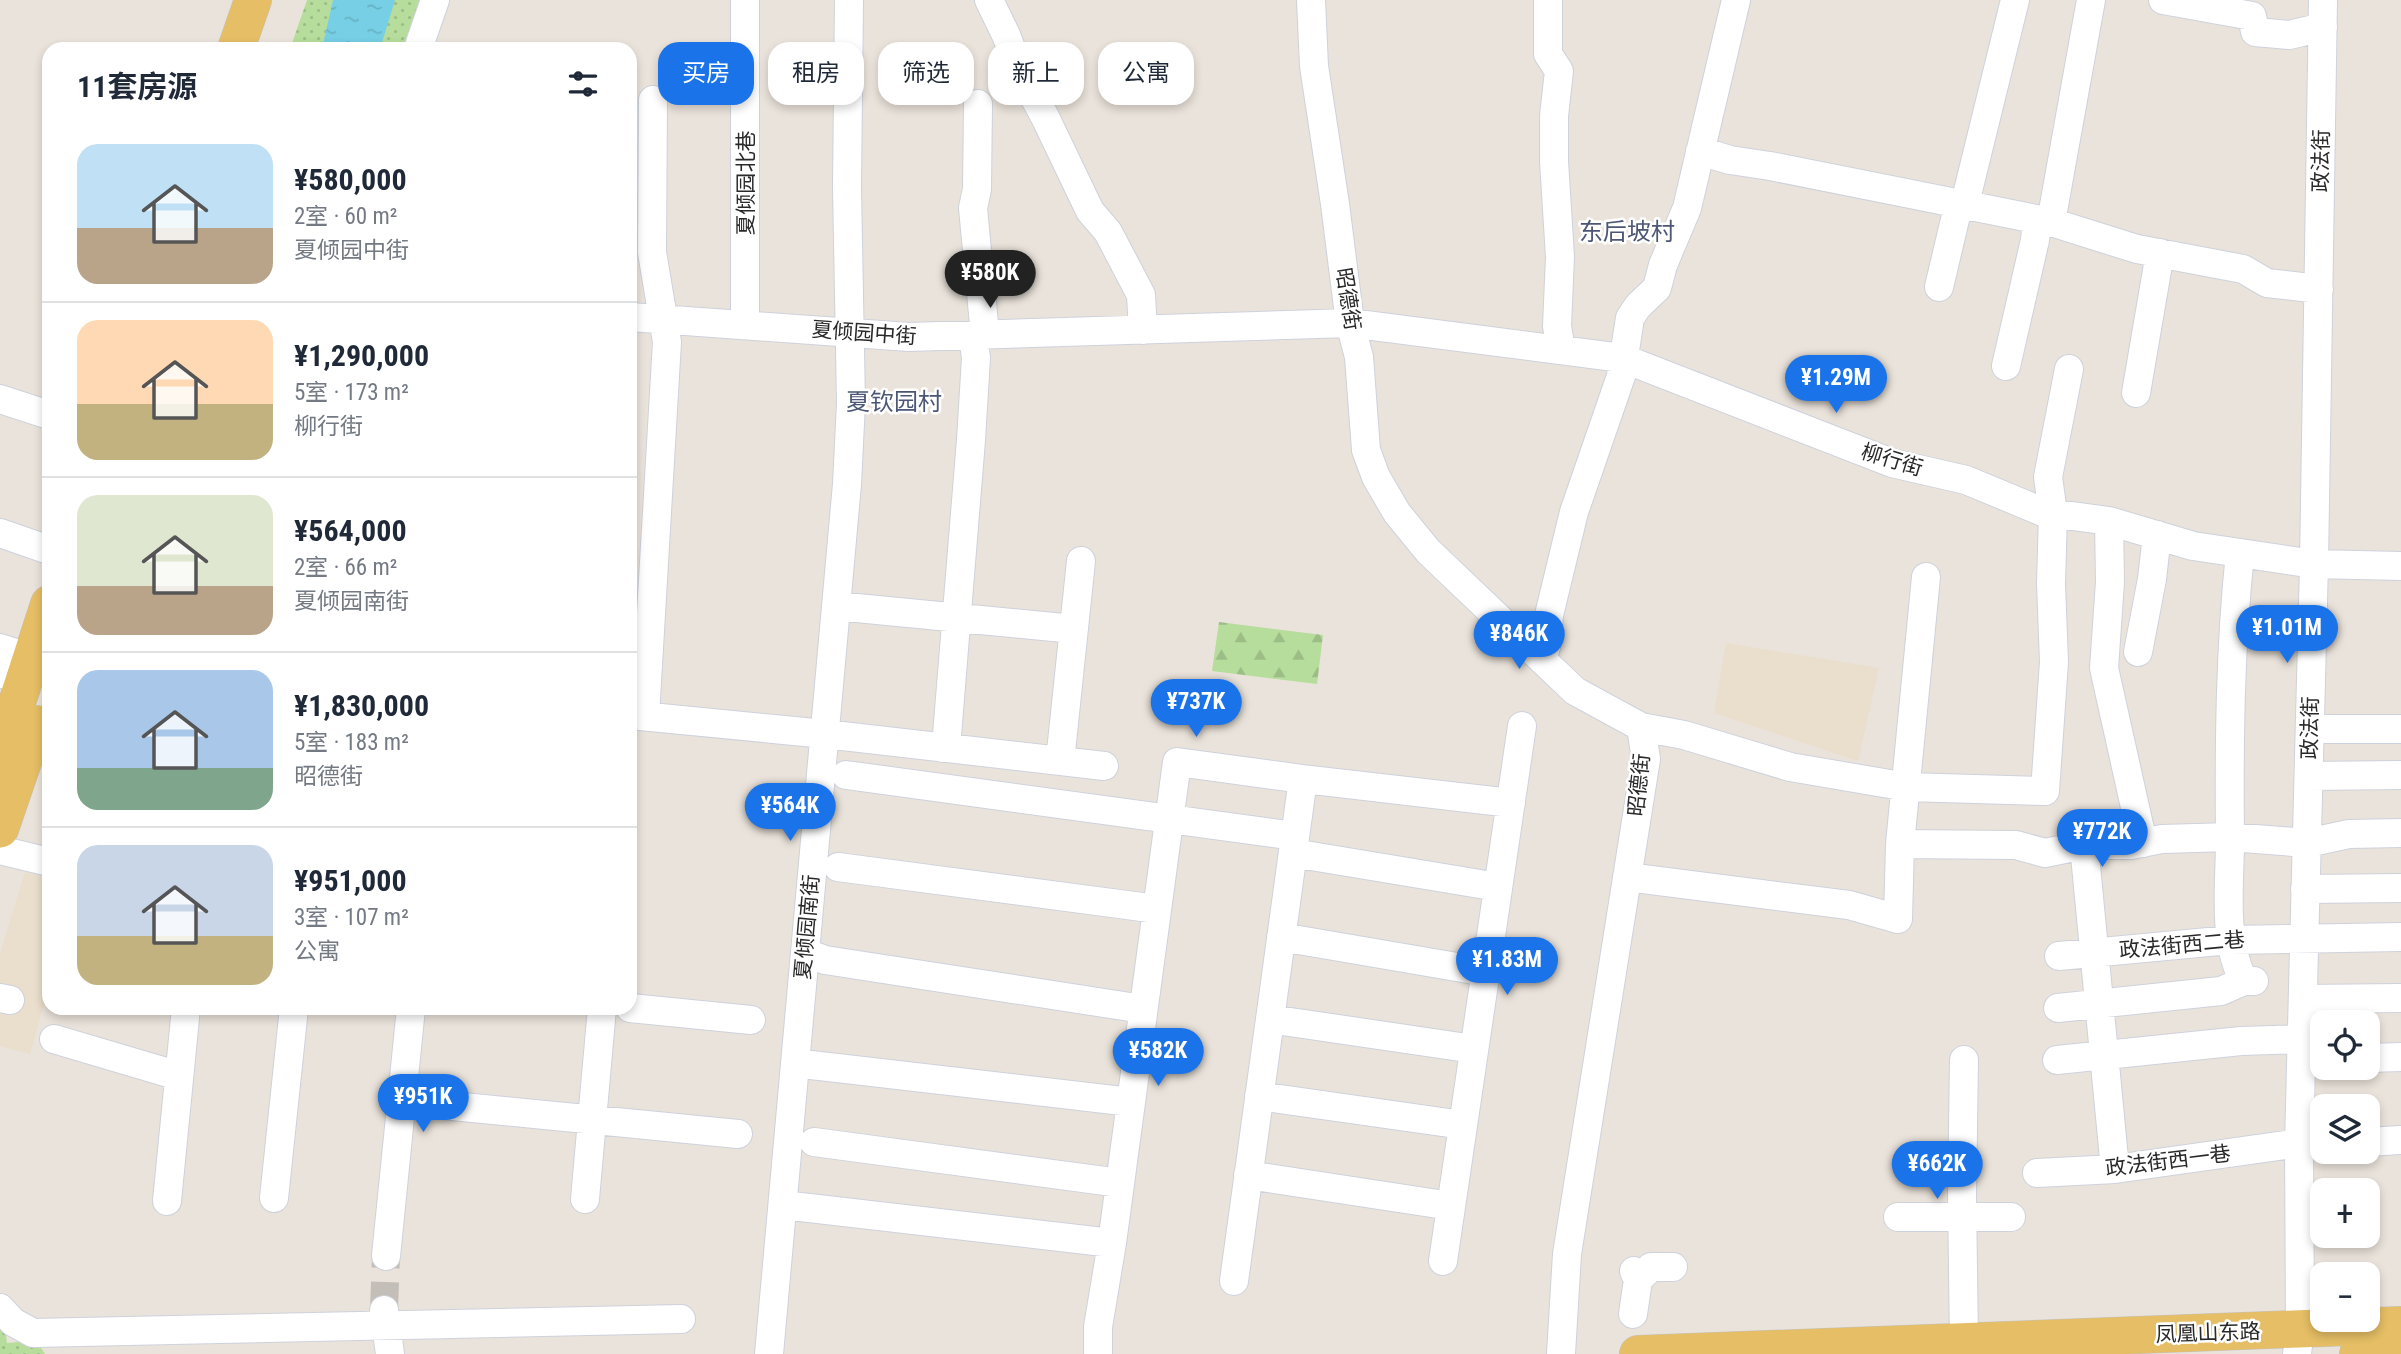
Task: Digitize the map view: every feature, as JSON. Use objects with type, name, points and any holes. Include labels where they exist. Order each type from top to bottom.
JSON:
[{"type":"main road","points":[[238,42],[253,0]]},
{"type":"main road","points":[[265,42],[279,0]]},
{"type":"main road","points":[[0,755],[21,669],[42,620]]},
{"type":"main road","points":[[0,829],[21,669]]},
{"type":"main road","name":"凤凰山东路","points":[[1638,1354],[1964,1342],[2299,1342],[2401,1325]]},
{"type":"main road","points":[[2358,1354],[2401,1352]]},
{"type":"street","points":[[420,42],[435,0]]},
{"type":"street","name":"夏倾园北巷","points":[[745,0],[745,324]]},
{"type":"street","name":"夏倾园南街","points":[[769,1354],[825,734],[851,404],[848,332],[849,0]]},
{"type":"street","points":[[989,0],[1020,71],[1090,211],[1108,232],[1141,295],[1143,330]]},
{"type":"street","name":"昭德街","points":[[1311,0],[1314,66],[1350,323],[1359,357],[1366,450],[1376,477],[1397,513],[1428,551],[1542,660],[1575,691],[1641,727],[1646,759],[1567,1254],[1561,1354]]},
{"type":"street","points":[[1548,0],[1548,54],[1559,71],[1554,116],[1554,161],[1560,257],[1557,326],[1561,350]]},
{"type":"street","points":[[1542,660],[1549,615],[1574,512],[1621,376],[1630,318],[1657,288],[1663,265],[1687,208],[1735,0]]},
{"type":"street","points":[[1939,287],[1957,211],[1965,204],[2015,0]]},
{"type":"street","points":[[2006,366],[2035,240],[2044,221],[2091,0]]},
{"type":"street","points":[[2163,0],[2252,16],[2255,32],[2289,35],[2323,14]]},
{"type":"street","name":"政法街","points":[[2310,1113],[2308,1053],[2302,999],[2314,564],[2323,14]]},
{"type":"street","points":[[653,100],[652,252],[667,342],[637,716],[825,734],[1104,766]]},
{"type":"street","points":[[943,748],[947,735],[979,336],[973,208],[978,104]]},
{"type":"street","points":[[1700,151],[1730,160],[2044,221],[2137,249],[2243,269],[2267,283],[2319,289]]},
{"type":"street","points":[[2136,393],[2160,253]]},
{"type":"street","name":"夏倾园中街","points":[[637,317],[909,337],[1350,323]]},
{"type":"street","name":"柳行街","points":[[1350,323],[1622,358],[1892,463],[1966,480],[2043,512],[2109,521],[2193,546],[2314,564],[2401,566]]},
{"type":"street","points":[[1641,727],[1684,735],[1790,767],[1907,787],[2045,791],[2054,662],[2051,584],[2053,513],[2048,477],[2069,369]]},
{"type":"street","points":[[0,399],[42,413]]},
{"type":"street","points":[[2109,521],[2110,582],[2104,668],[2143,843]]},
{"type":"street","points":[[0,533],[42,548]]},
{"type":"street","points":[[2138,652],[2152,579],[2157,535]]},
{"type":"street","points":[[2058,1008],[2221,991],[2249,981],[2235,964],[2230,940],[2229,730],[2234,610],[2240,553]]},
{"type":"street","points":[[1060,761],[1081,562]]},
{"type":"street","points":[[1627,877],[1849,905],[1898,919],[1900,844],[1926,578]]},
{"type":"street","points":[[836,606],[1074,629]]},
{"type":"street","points":[[1443,1261],[1522,726]]},
{"type":"street","points":[[2310,729],[2401,729]]},
{"type":"street","points":[[1098,1354],[1098,1326],[1112,1244],[1177,762],[1511,803]]},
{"type":"street","points":[[846,775],[1169,819],[1498,887]]},
{"type":"street","points":[[2309,776],[2401,775]]},
{"type":"street","points":[[1234,1281],[1303,779]]},
{"type":"street","points":[[1900,844],[2016,845],[2045,853],[2084,845],[2131,845],[2162,839],[2230,838],[2307,843],[2349,834],[2401,833]]},
{"type":"street","points":[[2084,845],[2115,1169]]},
{"type":"street","points":[[0,850],[42,860]]},
{"type":"street","points":[[838,867],[1157,909]]},
{"type":"street","points":[[2305,889],[2401,888]]},
{"type":"street","points":[[1281,937],[1486,972]]},
{"type":"street","name":"政法街西二巷","points":[[2059,956],[2230,940],[2401,937]]},
{"type":"street","points":[[812,955],[825,960],[1143,1009]]},
{"type":"street","points":[[2302,999],[2401,998]]},
{"type":"street","points":[[637,1009],[751,1020]]},
{"type":"street","points":[[167,1201],[185,1015]]},
{"type":"street","points":[[274,1198],[293,1015]]},
{"type":"street","points":[[386,1255],[410,1015]]},
{"type":"street","points":[[585,1199],[601,1015]]},
{"type":"street","points":[[1270,1019],[1474,1049]]},
{"type":"street","points":[[54,1039],[179,1076]]},
{"type":"street","points":[[2057,1060],[2241,1041],[2308,1053]]},
{"type":"street","points":[[2380,1058],[2401,1057]]},
{"type":"street","points":[[1964,1342],[1962,1217],[1965,1060]]},
{"type":"street","points":[[811,1065],[1131,1102]]},
{"type":"street","points":[[1259,1096],[1463,1125]]},
{"type":"street","points":[[402,1101],[738,1134]]},
{"type":"street","points":[[2380,1141],[2401,1140]]},
{"type":"street","points":[[814,1142],[1120,1183]]},
{"type":"street","name":"政法街西一巷","points":[[2037,1173],[2115,1169],[2310,1143]]},
{"type":"street","name":"政法街","points":[[2299,1342],[2310,1160]]},
{"type":"street","points":[[1248,1175],[1451,1206]]},
{"type":"street","points":[[792,1206],[1112,1244]]},
{"type":"street","points":[[1898,1217],[2011,1217]]},
{"type":"street","points":[[1633,1314],[1636,1275],[1651,1267],[1673,1267]]},
{"type":"street","points":[[0,1308],[13,1322],[33,1333],[384,1318],[681,1319]]},
{"type":"street","points":[[384,1318],[390,1354]]},
{"type":"shaded area","points":[[1726,643],[1879,668],[1858,761],[1714,713]]},
{"type":"shaded area","points":[[25,872],[42,876],[42,1011],[30,1054],[0,1046],[0,953]]},
{"type":"green space","points":[[307,0],[424,0],[409,42],[292,42]]},
{"type":"green space","points":[[1219,622],[1323,635],[1317,684],[1212,671]]},
{"type":"green space","points":[[4,1321],[7,1343],[36,1340],[45,1354],[0,1354],[0,1322]]},
{"type":"water","points":[[333,0],[395,0],[382,42],[324,42]]},
{"type":"tunnel","points":[[384,1310],[386,1256]]},
{"type":"district","name":"东后坡村","points":[[1627,232]]},
{"type":"district","name":"夏钦园村","points":[[894,402]]}]
